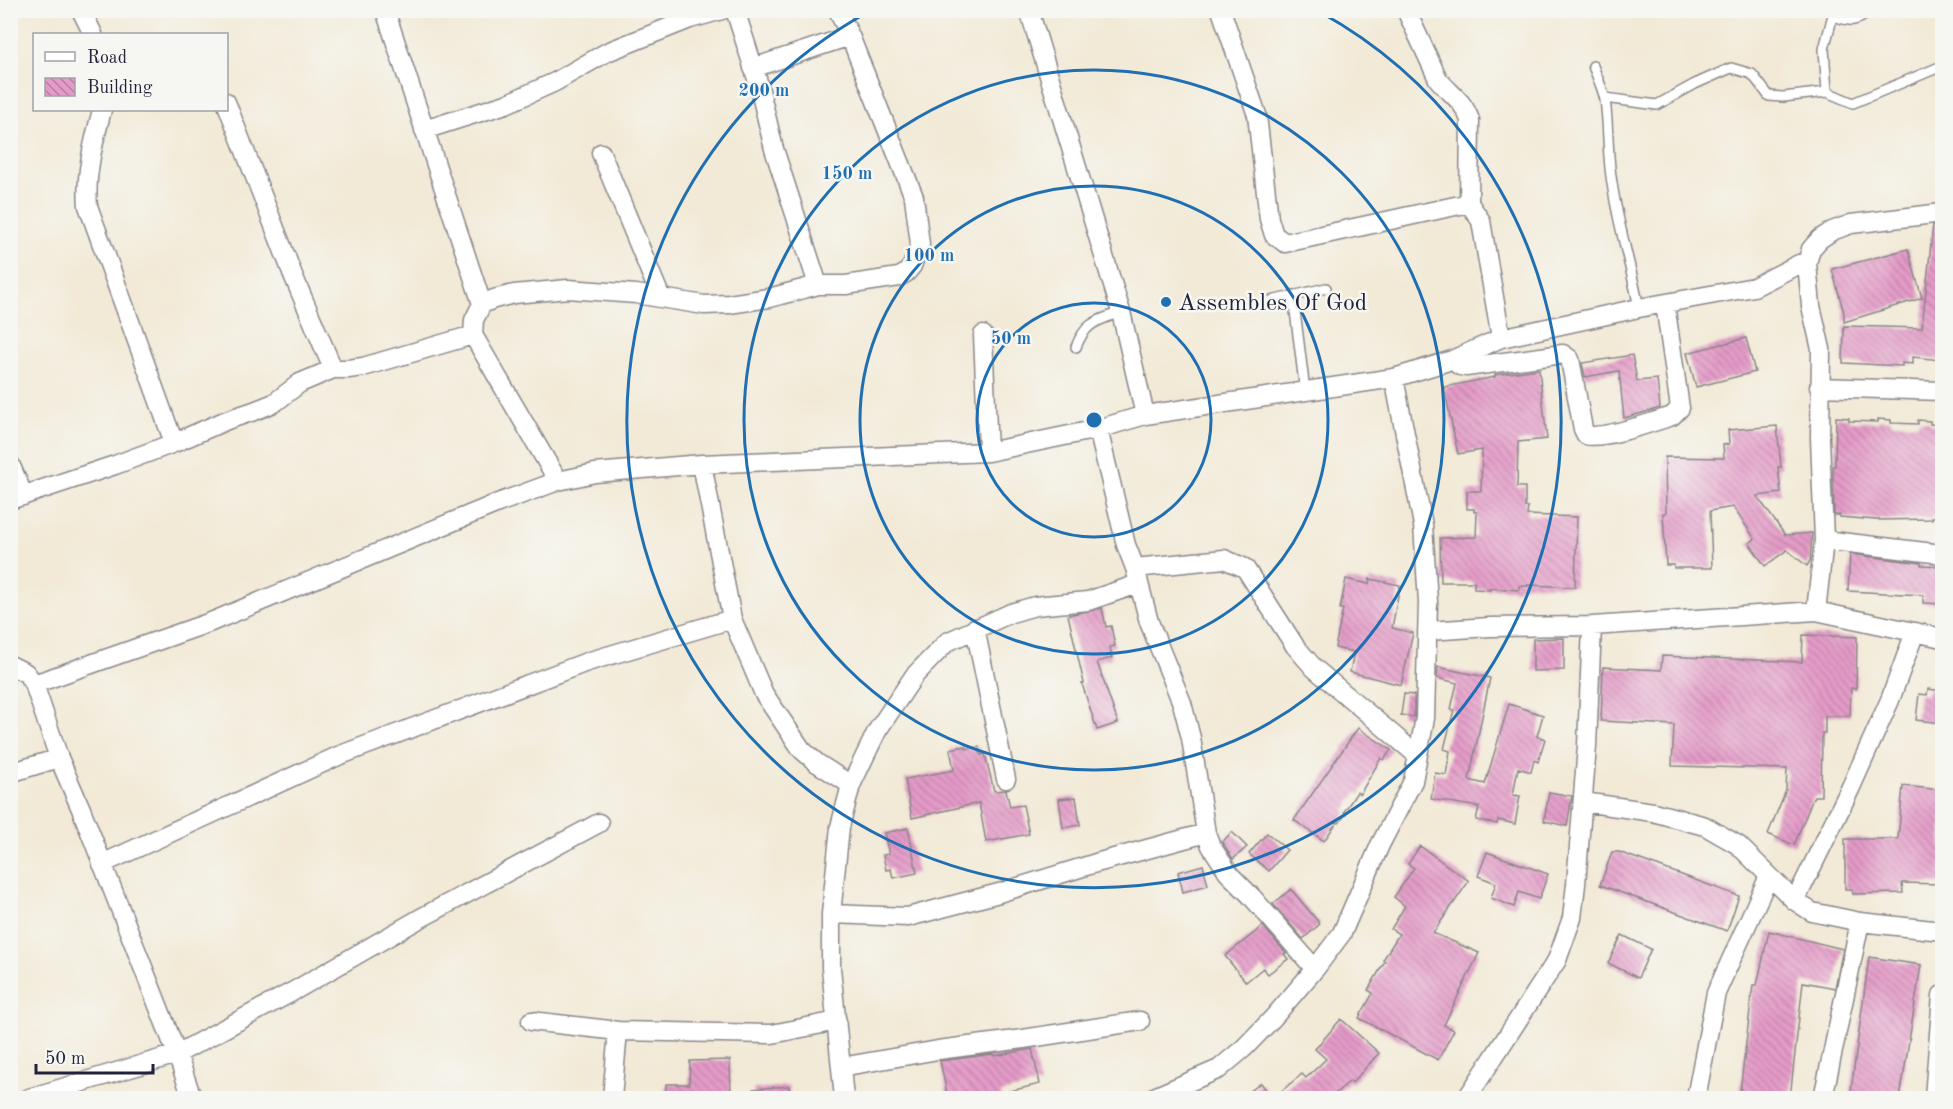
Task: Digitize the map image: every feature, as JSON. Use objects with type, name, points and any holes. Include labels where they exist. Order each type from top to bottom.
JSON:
[{"type":"street","points":[[81,10],[92,33]]},
{"type":"street","points":[[386,10],[482,304]]},
{"type":"street","points":[[424,130],[516,100],[555,82],[607,52],[690,19],[722,10]]},
{"type":"street","points":[[735,10],[774,149],[818,285]]},
{"type":"street","points":[[558,481],[473,335],[474,320],[482,304],[514,294],[568,290],[636,294],[704,305],[729,304],[769,298],[818,285],[846,285],[899,277],[912,266],[920,244],[914,197],[838,10]]},
{"type":"street","points":[[1029,10],[1121,312],[1145,415]]},
{"type":"street","points":[[1221,10],[1257,115],[1269,219],[1274,235],[1285,243],[1469,203]]},
{"type":"street","points":[[1406,10],[1438,79],[1466,108],[1470,120],[1469,203],[1481,221],[1501,338]]},
{"type":"street","points":[[753,68],[850,36]]},
{"type":"street","points":[[228,107],[292,275],[333,369]]},
{"type":"street","points":[[102,111],[86,188],[88,207],[174,443]]},
{"type":"street","points":[[601,153],[661,298]]},
{"type":"street","points":[[1816,611],[1824,540],[1819,387],[1821,349],[1811,306],[1807,263],[1811,249],[1832,231],[1851,224],[1942,213]]},
{"type":"street","points":[[34,684],[211,622],[498,503],[558,481],[595,473],[702,464],[988,453],[1098,429],[1145,415],[1394,378],[1452,360],[1501,338],[1639,308],[1754,287],[1789,268],[1807,263]]},
{"type":"street","points":[[1452,360],[1466,367],[1563,354],[1570,360],[1583,429],[1586,435],[1593,438],[1672,416],[1680,408],[1665,304]]},
{"type":"street","points":[[10,464],[17,498],[174,443],[274,403],[300,383],[333,369],[363,367],[473,335]]},
{"type":"street","points":[[983,335],[988,453]]},
{"type":"street","points":[[1152,1098],[1220,1069],[1273,1018],[1315,969],[1342,933],[1380,845],[1413,781],[1425,718],[1428,602],[1423,525],[1394,378]]},
{"type":"street","points":[[1819,387],[1942,391]]},
{"type":"street","points":[[1098,429],[1119,522],[1163,660],[1182,703],[1191,738],[1206,833],[1211,846],[1230,875],[1315,969]]},
{"type":"street","points":[[702,464],[732,619],[764,694],[802,750],[817,763],[851,784]]},
{"type":"street","points":[[1824,540],[1942,554]]},
{"type":"street","points":[[844,1098],[831,968],[831,914],[840,827],[851,784],[877,731],[914,676],[947,642],[1011,613],[1035,606],[1088,601],[1136,576],[1224,559],[1245,568],[1295,646],[1314,668],[1417,755]]},
{"type":"street","points":[[1427,631],[1490,627],[1592,626],[1816,611],[1942,638]]},
{"type":"street","points":[[102,864],[349,752],[586,662],[732,619]]},
{"type":"street","points":[[1467,1098],[1557,960],[1572,918],[1583,802],[1592,626]]},
{"type":"street","points":[[975,628],[1006,779]]},
{"type":"street","points":[[1795,901],[1890,700],[1915,632]]},
{"type":"street","points":[[10,665],[26,673],[34,684],[59,758],[177,1054],[192,1098]]},
{"type":"street","points":[[10,773],[59,758]]},
{"type":"street","points":[[1583,802],[1653,812],[1705,826],[1738,845],[1795,901],[1812,912],[1860,922],[1942,931]]},
{"type":"street","points":[[29,1098],[177,1054],[292,992],[419,919],[599,823]]},
{"type":"street","points":[[831,914],[908,917],[1206,833]]},
{"type":"street","points":[[1696,1098],[1716,993],[1769,876]]},
{"type":"street","points":[[1823,1098],[1860,922]]},
{"type":"street","points":[[1934,1098],[1942,995]]},
{"type":"street","points":[[531,1021],[618,1032],[772,1034],[837,1021]]},
{"type":"street","points":[[841,1066],[1140,1021]]},
{"type":"street","points":[[612,1098],[618,1032]]},
{"type":"lane","points":[[1827,92],[1824,50],[1832,13],[1846,21],[1860,19],[1873,10]]},
{"type":"lane","points":[[1593,66],[1605,98],[1611,182],[1639,308]]},
{"type":"lane","points":[[1605,98],[1657,105],[1731,68],[1752,74],[1769,96],[1783,97],[1827,92],[1853,103],[1942,66]]},
{"type":"lane","points":[[1267,302],[1326,288]]},
{"type":"lane","points":[[1293,296],[1305,391]]},
{"type":"lane","points":[[1076,347],[1082,333],[1087,328],[1121,312]]},
{"type":"building","points":[[1942,224],[1941,360],[1913,357],[1913,364],[1902,363],[1902,366],[1843,363],[1844,326],[1922,328],[1933,225]]},
{"type":"building","points":[[1908,249],[1922,298],[1844,322],[1844,313],[1832,269]]},
{"type":"building","points":[[1746,338],[1755,372],[1696,387],[1687,353]]},
{"type":"building","points":[[1632,355],[1637,381],[1657,379],[1660,408],[1624,418],[1619,371],[1585,377],[1582,363]]},
{"type":"building","points":[[1539,369],[1547,439],[1518,442],[1517,487],[1525,487],[1527,515],[1577,517],[1575,587],[1528,585],[1519,586],[1519,590],[1490,588],[1490,590],[1474,589],[1474,582],[1441,582],[1440,538],[1476,537],[1477,512],[1474,512],[1474,509],[1467,509],[1467,491],[1481,491],[1482,450],[1458,454],[1444,387],[1495,377],[1495,375]]},
{"type":"building","points":[[1836,417],[1849,418],[1849,421],[1878,422],[1878,419],[1891,420],[1891,423],[1918,424],[1918,420],[1942,425],[1942,517],[1876,520],[1834,515],[1833,466],[1835,466]]},
{"type":"building","points":[[1777,426],[1781,493],[1757,496],[1785,535],[1812,533],[1810,561],[1807,566],[1787,550],[1765,566],[1749,543],[1755,539],[1733,507],[1710,511],[1712,568],[1674,568],[1674,565],[1666,565],[1663,513],[1666,513],[1665,457],[1724,458],[1723,445],[1729,444],[1728,430]]},
{"type":"building","points":[[1850,554],[1942,566],[1942,604],[1923,603],[1923,595],[1848,591]]},
{"type":"building","points":[[1346,579],[1369,584],[1370,579],[1400,585],[1392,628],[1413,633],[1401,685],[1350,672],[1354,652],[1335,648]]},
{"type":"building","points":[[1102,608],[1106,627],[1111,626],[1115,646],[1110,647],[1112,658],[1097,662],[1118,723],[1097,730],[1082,684],[1084,683],[1068,615]]},
{"type":"building","points":[[1803,635],[1857,637],[1856,689],[1851,688],[1850,716],[1825,716],[1825,733],[1822,733],[1821,796],[1814,796],[1794,845],[1768,834],[1786,790],[1787,769],[1672,766],[1674,725],[1601,721],[1603,667],[1661,670],[1662,656],[1802,662]]},
{"type":"building","points":[[1564,638],[1564,670],[1533,671],[1533,639]]},
{"type":"building","points":[[1438,667],[1490,678],[1469,780],[1485,784],[1509,704],[1543,715],[1537,736],[1545,739],[1538,762],[1534,760],[1531,772],[1518,768],[1513,795],[1520,796],[1515,824],[1498,820],[1497,824],[1476,820],[1479,807],[1431,799],[1435,773],[1446,775],[1450,751],[1444,749],[1454,710],[1451,709],[1457,683],[1437,678]]},
{"type":"building","points":[[1928,689],[1942,691],[1942,723],[1916,720],[1919,694],[1927,695]]},
{"type":"building","points":[[1404,694],[1414,695],[1414,717],[1401,715]]},
{"type":"building","points":[[1358,728],[1391,750],[1384,760],[1381,758],[1360,794],[1357,792],[1344,812],[1346,814],[1339,823],[1337,822],[1324,841],[1294,820]]},
{"type":"building","points":[[966,746],[966,749],[979,747],[981,755],[985,754],[994,791],[1006,790],[1010,807],[1023,805],[1029,834],[986,842],[979,803],[912,818],[905,779],[954,770],[950,749]]},
{"type":"building","points":[[1903,786],[1942,790],[1942,884],[1902,883],[1903,893],[1853,894],[1852,889],[1845,889],[1845,839],[1898,839]]},
{"type":"building","points":[[1549,792],[1572,796],[1567,826],[1544,821]]},
{"type":"building","points":[[1076,797],[1080,825],[1063,828],[1059,799]]},
{"type":"building","points":[[908,828],[917,873],[893,878],[891,869],[886,870],[883,855],[889,854],[884,833]]},
{"type":"building","points":[[1232,832],[1247,847],[1233,859],[1222,842]]},
{"type":"building","points":[[1267,833],[1287,850],[1269,871],[1249,854]]},
{"type":"building","points":[[1420,846],[1469,881],[1433,933],[1479,953],[1444,1025],[1454,1030],[1438,1060],[1359,1018],[1373,993],[1368,990],[1399,934],[1391,929],[1405,906],[1394,897],[1414,868],[1408,864]]},
{"type":"building","points":[[1487,852],[1548,874],[1539,899],[1519,892],[1514,907],[1491,898],[1496,883],[1478,876]]},
{"type":"building","points":[[1612,852],[1619,852],[1739,896],[1727,931],[1600,885]]},
{"type":"building","points":[[1203,865],[1208,885],[1183,892],[1178,872]]},
{"type":"building","points":[[1291,889],[1320,924],[1303,939],[1273,904]]},
{"type":"building","points":[[1263,926],[1286,953],[1284,954],[1288,959],[1268,974],[1263,968],[1246,982],[1225,956]]},
{"type":"building","points":[[1769,931],[1843,949],[1835,988],[1803,982],[1790,1098],[1740,1092],[1753,985],[1757,985]]},
{"type":"building","points":[[1622,935],[1651,949],[1638,978],[1608,963]]},
{"type":"building","points":[[1869,957],[1921,965],[1900,1098],[1850,1098]]},
{"type":"building","points":[[1341,1019],[1379,1053],[1352,1083],[1350,1081],[1330,1098],[1273,1098],[1302,1074],[1306,1078],[1326,1059],[1315,1049]]},
{"type":"building","points":[[1032,1049],[1040,1084],[1001,1093],[1002,1098],[948,1098],[940,1061],[993,1054],[994,1056]]},
{"type":"building","points":[[730,1060],[731,1098],[666,1098],[666,1084],[689,1084],[690,1061]]},
{"type":"building","points":[[1261,1083],[1272,1098],[1241,1098]]},
{"type":"building","points":[[789,1086],[790,1098],[754,1098],[753,1089]]},
{"type":"place","name":"Assembles Of God","points":[[1166,302]]}]
